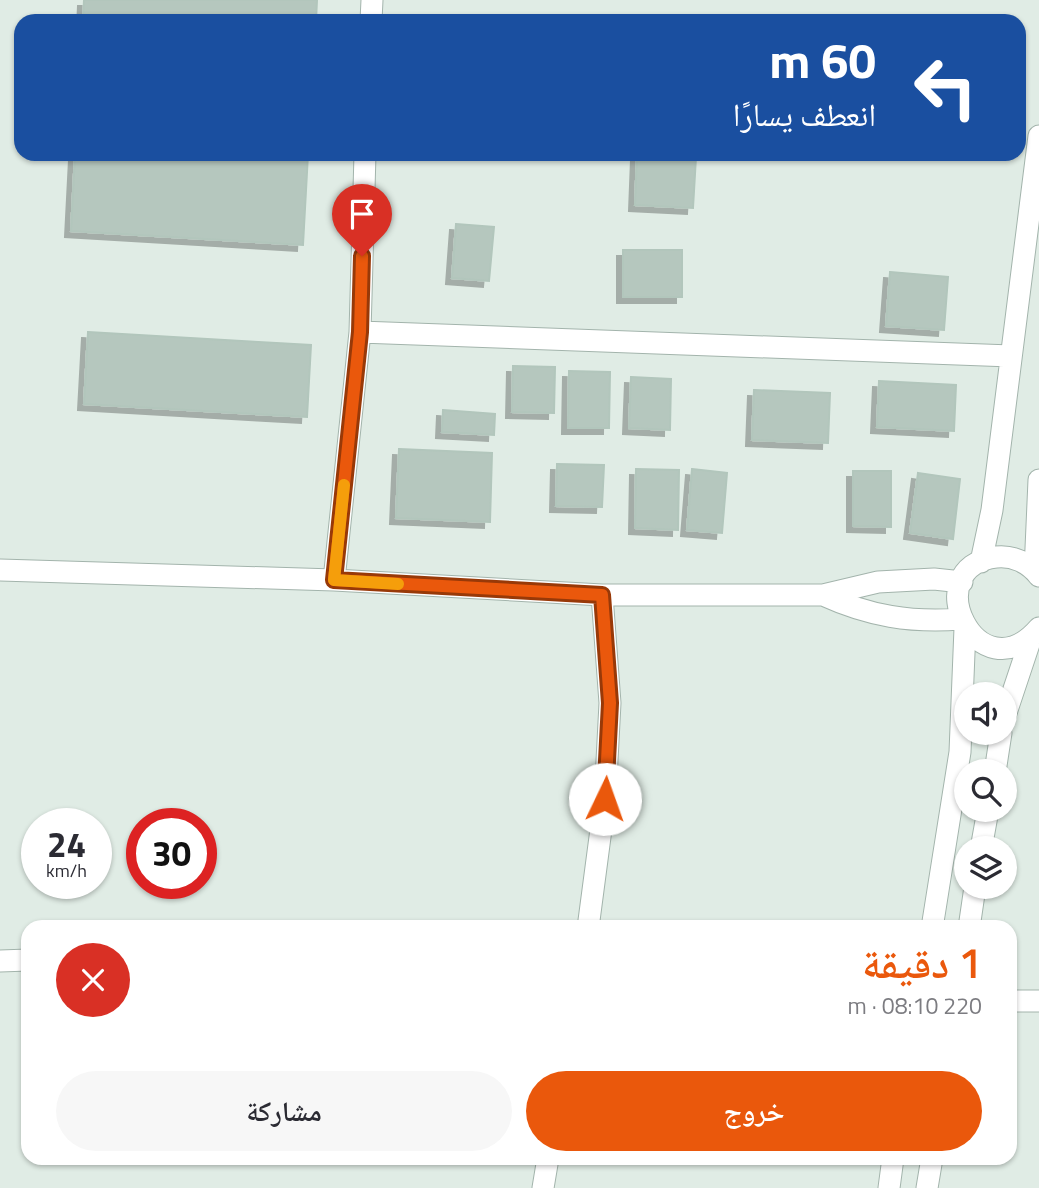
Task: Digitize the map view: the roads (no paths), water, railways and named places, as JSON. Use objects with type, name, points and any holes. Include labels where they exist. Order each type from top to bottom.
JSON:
[{"type":"street","points":[[933,920],[960,752],[963,624],[957,607],[961,582],[981,562],[992,510],[1011,356],[1032,141]]},
{"type":"street","points":[[334,580],[360,332],[365,161]]},
{"type":"street","points":[[360,332],[1011,356]]},
{"type":"street","points":[[1038,574],[1039,480]]},
{"type":"street","points":[[981,562],[1010,557],[1038,574]]},
{"type":"street","points":[[0,570],[334,580],[602,595],[823,596],[878,582],[924,579],[961,582]]},
{"type":"street","points":[[589,920],[605,799],[610,703],[602,595]]},
{"type":"street","points":[[823,596],[858,610],[904,620],[963,624],[974,637],[996,647],[1008,647],[1035,633]]},
{"type":"street","points":[[1017,683],[1035,633]]},
{"type":"street","points":[[971,920],[974,899]]},
{"type":"street","points":[[0,961],[21,960]]},
{"type":"street","points":[[1017,1001],[1039,1001]]},
{"type":"street","points":[[543,1188],[547,1165]]},
{"type":"street","points":[[889,1188],[893,1165]]},
{"type":"street","points":[[927,1188],[931,1165]]}]
